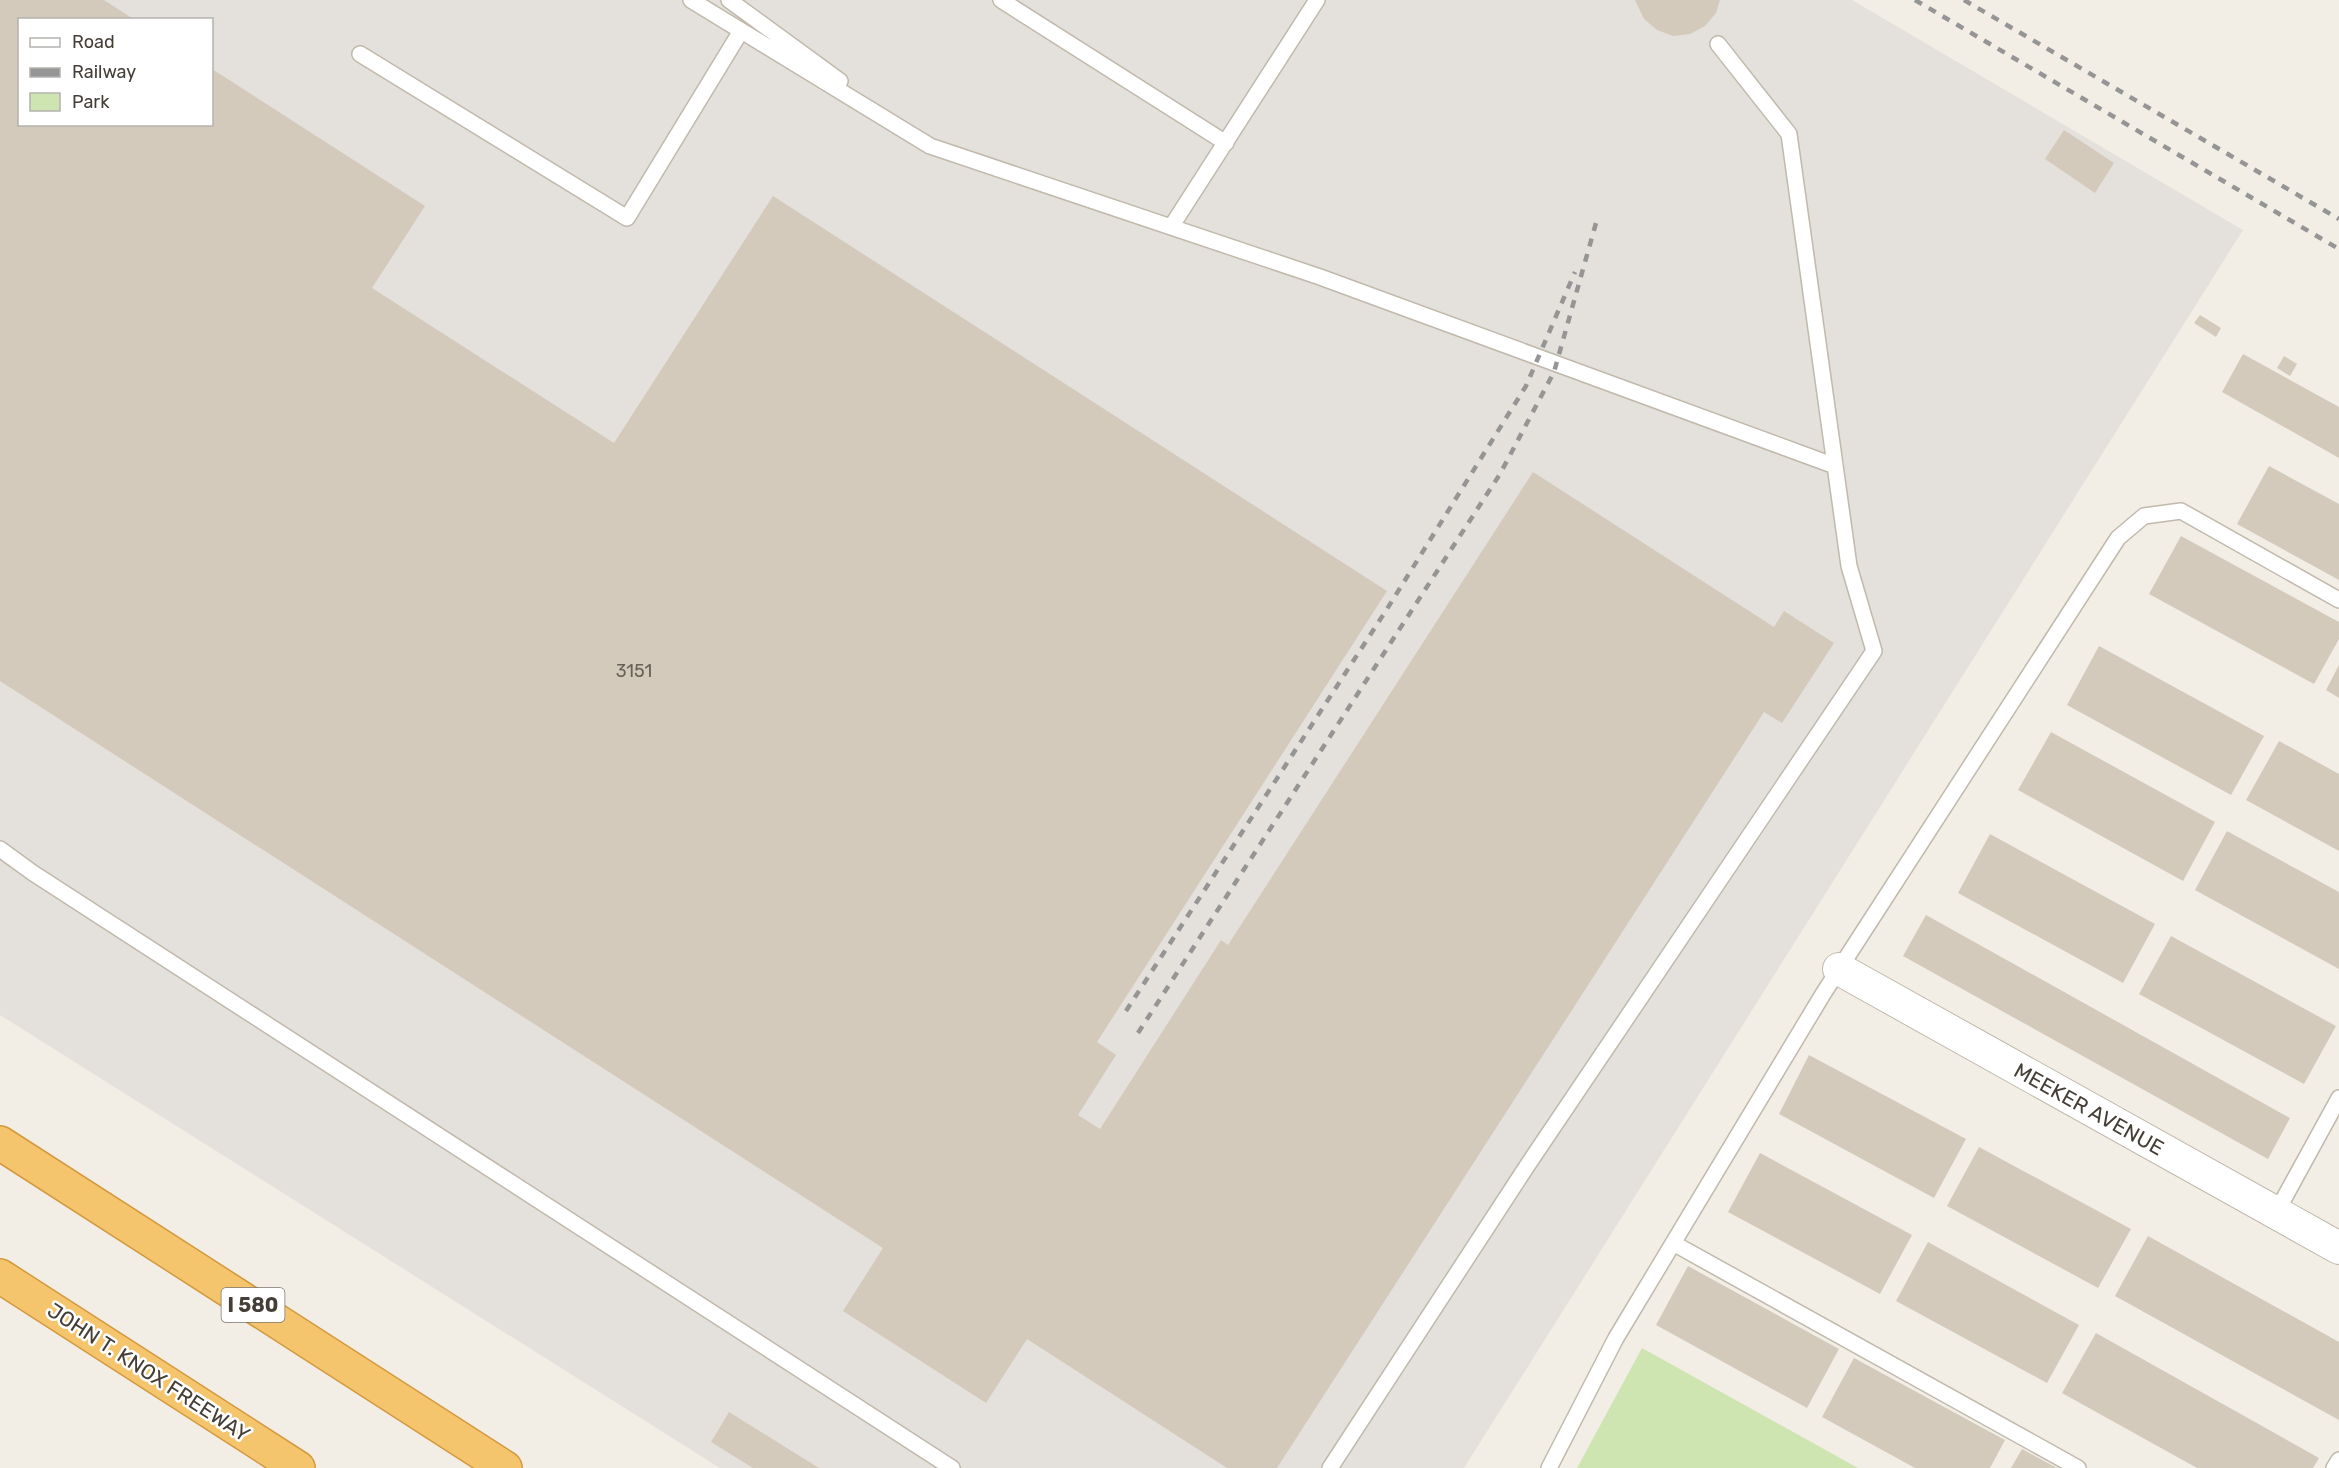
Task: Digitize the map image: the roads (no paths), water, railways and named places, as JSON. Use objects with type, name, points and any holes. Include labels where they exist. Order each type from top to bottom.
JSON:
[{"type":"highway","name":"I 580","points":[[0,1143],[505,1468]]},
{"type":"highway","name":"JOHN T. KNOX FREEWAY","points":[[0,1276],[298,1468]]},
{"type":"street","name":"MEEKER AVENUE","points":[[1839,969],[2339,1248]]},
{"type":"lane","points":[[691,0],[930,146],[1320,277],[1835,466]]},
{"type":"lane","points":[[729,0],[930,146]]},
{"type":"lane","points":[[1001,0],[1226,143]]},
{"type":"lane","points":[[1171,227],[1317,0]]},
{"type":"lane","points":[[360,54],[627,218],[741,31]]},
{"type":"lane","points":[[1330,1468],[1527,1166],[1874,651],[1849,566],[1789,134],[1718,44]]},
{"type":"lane","points":[[1549,1468],[1616,1338],[1839,969],[2118,538],[2145,516],[2181,511],[2339,600]]},
{"type":"lane","points":[[0,849],[43,880],[952,1468]]},
{"type":"lane","points":[[2276,1213],[2339,1098]]},
{"type":"lane","points":[[1673,1243],[2078,1468]]},
{"type":"lane","points":[[2334,1468],[2339,1460]]},
{"type":"railway","points":[[1915,0],[2339,249]]},
{"type":"railway","points":[[1964,0],[2339,219]]},
{"type":"railway","points":[[1138,1033],[1500,474],[1554,372],[1596,223]]},
{"type":"railway","points":[[1126,1011],[1387,609],[1526,386],[1575,272]]}]
